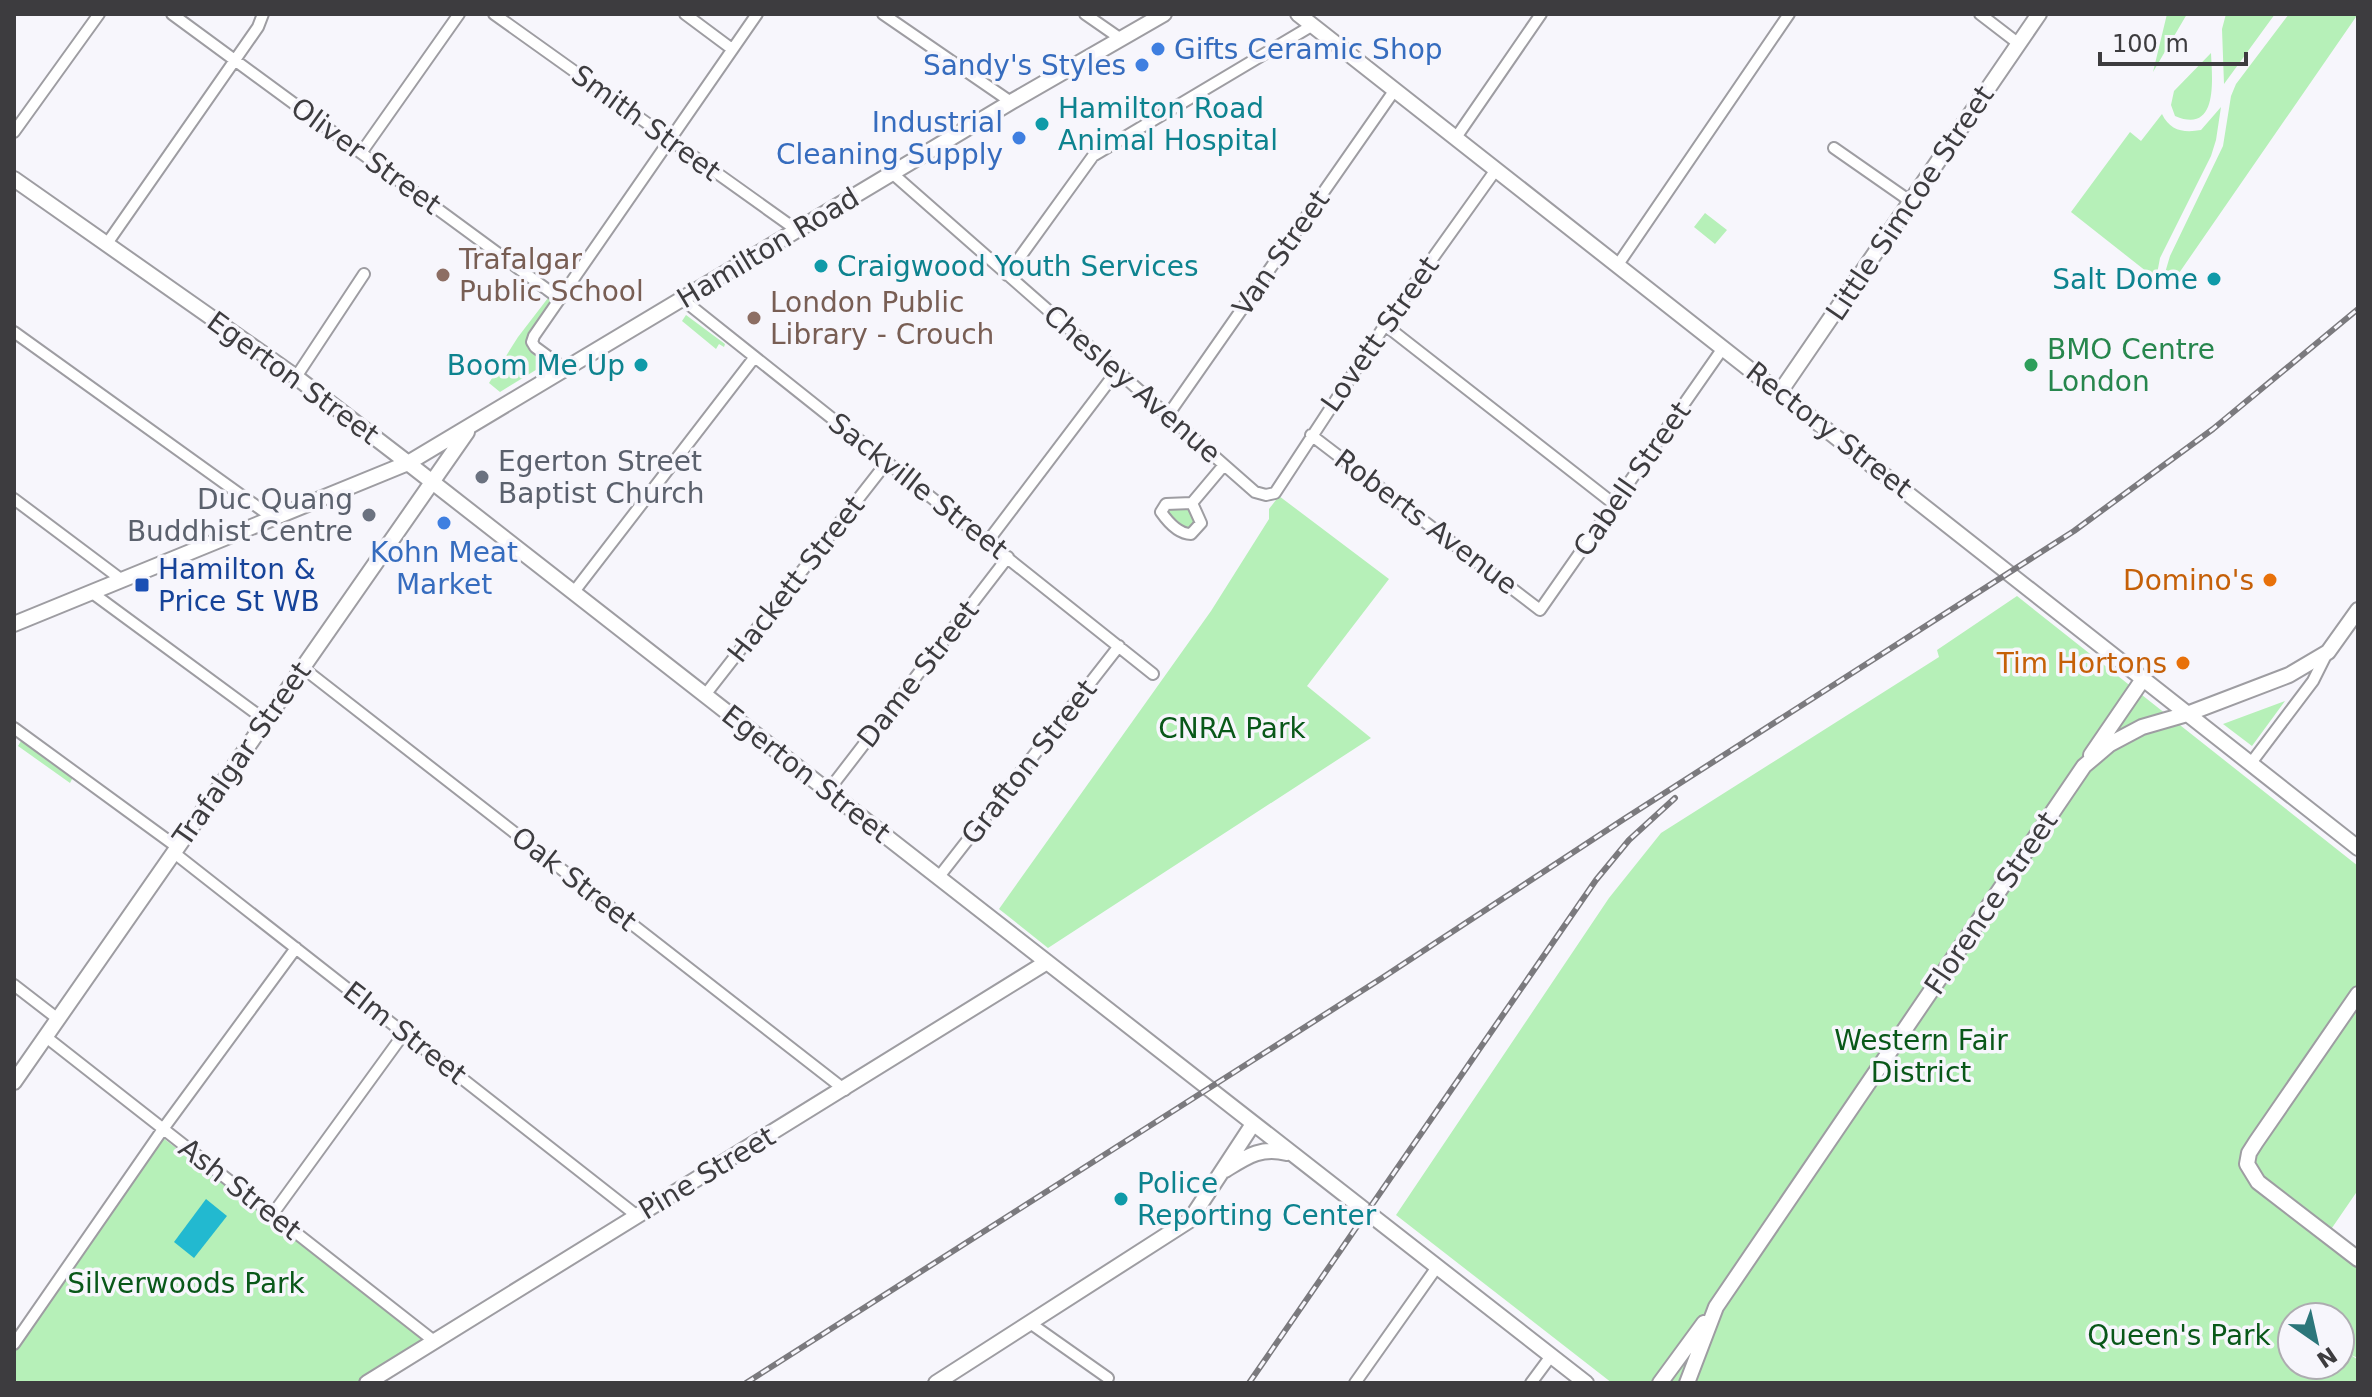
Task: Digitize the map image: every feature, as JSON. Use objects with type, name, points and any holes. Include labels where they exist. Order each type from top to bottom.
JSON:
[{"type":"street","points":[[14,132],[99,14]]},
{"type":"street","name":"Oliver Street","points":[[172,14],[560,299]]},
{"type":"street","points":[[106,245],[258,27],[263,14]]},
{"type":"street","points":[[361,153],[459,14]]},
{"type":"street","name":"Smith Street","points":[[494,14],[798,231]]},
{"type":"street","points":[[685,14],[732,49]]},
{"type":"street","points":[[565,369],[540,352],[532,342],[757,14]]},
{"type":"street","points":[[883,14],[1011,102]]},
{"type":"street","points":[[1085,14],[1121,39]]},
{"type":"street","name":"Hamilton Road","points":[[14,624],[408,463],[1011,102],[1164,14]]},
{"type":"street","name":"Rectory Street","points":[[1298,14],[2358,848]]},
{"type":"street","points":[[1455,139],[1541,14]]},
{"type":"street","points":[[1617,266],[1789,14]]},
{"type":"street","points":[[1980,14],[2019,44]]},
{"type":"street","name":"Little Simcoe Street","points":[[1780,392],[2039,14]]},
{"type":"street","points":[[1007,275],[1093,156],[1313,25]]},
{"type":"street","name":"Van Street","points":[[1168,415],[1394,91]]},
{"type":"street","points":[[1834,148],[1910,201]]},
{"type":"street","name":"Lovett Street","points":[[1266,495],[1275,493],[1385,325],[1495,171]]},
{"type":"street","name":"Chesley Avenue","points":[[893,174],[1255,492],[1266,495]]},
{"type":"street","name":"Egerton Street","points":[[14,179],[296,377],[1586,1383]]},
{"type":"street","points":[[296,377],[364,274]]},
{"type":"street","name":"Sackville Street","points":[[682,299],[1153,674]]},
{"type":"street","points":[[1385,325],[1614,504]]},
{"type":"street","points":[[14,332],[273,518]]},
{"type":"street","name":"Cabell Street","points":[[1540,610],[1723,348]]},
{"type":"street","points":[[573,593],[754,358]]},
{"type":"street","points":[[988,541],[1116,372]]},
{"type":"street","name":"Trafalgar Street","points":[[14,1082],[471,426]]},
{"type":"street","name":"Roberts Avenue","points":[[1311,435],[1540,610]]},
{"type":"street","name":"Hackett Street","points":[[705,695],[887,462]]},
{"type":"street","points":[[1192,503],[1224,465]]},
{"type":"street","points":[[14,499],[122,580]]},
{"type":"street","name":"Dame Street","points":[[828,791],[1008,557]]},
{"type":"street","points":[[91,592],[265,720]]},
{"type":"street","points":[[2251,763],[2313,681],[2328,652],[2358,610]]},
{"type":"street","name":"Grafton Street","points":[[938,878],[1119,646]]},
{"type":"street","name":"Florence Street","points":[[1687,1383],[1716,1307],[2084,766],[2110,744],[2142,727],[2187,714],[2289,675],[2328,652]]},
{"type":"street","name":"Oak Street","points":[[303,668],[845,1090]]},
{"type":"street","points":[[2084,766],[2143,679]]},
{"type":"street","name":"Elm Street","points":[[14,728],[175,850],[636,1215]]},
{"type":"street","points":[[14,1344],[163,1129],[296,948]]},
{"type":"street","name":"Pine Street","points":[[367,1383],[636,1215],[845,1090],[1047,962]]},
{"type":"street","points":[[14,985],[58,1019]]},
{"type":"street","points":[[2358,994],[2256,1142],[2247,1164],[2258,1182],[2358,1259]]},
{"type":"street","points":[[272,1215],[405,1032]]},
{"type":"street","name":"Ash Street","points":[[46,1037],[434,1341]]},
{"type":"street","points":[[936,1383],[1190,1220],[1253,1124]]},
{"type":"street","points":[[1218,1174],[1254,1153],[1267,1150],[1291,1154]]},
{"type":"street","points":[[1355,1383],[1437,1267]]},
{"type":"street","points":[[1660,1383],[1716,1307]]},
{"type":"street","points":[[1030,1323],[1108,1378]]},
{"type":"street","points":[[1531,1383],[1551,1356]]},
{"type":"green space","points":[[2167,14],[2187,14],[2153,72]]},
{"type":"green space","points":[[2226,14],[2275,14],[2224,84],[2222,29]]},
{"type":"green space","points":[[2289,14],[2358,14],[2168,289],[2162,283],[2170,256],[2223,146],[2231,96],[2236,84]]},
{"type":"green space","points":[[2211,53],[2212,89],[2206,111],[2199,118],[2189,120],[2175,116],[2171,105],[2174,91]]},
{"type":"green space","points":[[2221,107],[2211,156],[2160,258],[2156,279],[2071,212],[2130,132],[2141,141],[2162,114],[2178,130],[2201,130]]},
{"type":"green space","points":[[1705,213],[1727,230],[1715,244],[1694,227]]},
{"type":"green space","points":[[548,298],[551,301],[527,341],[527,347],[544,365],[500,392],[489,383],[518,337]]},
{"type":"green space","points":[[686,315],[725,344],[724,347],[719,344],[716,349],[682,321]]},
{"type":"green space","name":"CNRA Park","points":[[1279,496],[1389,579],[1307,686],[1371,738],[1048,948],[999,909],[1211,611],[1269,519],[1269,509]]},
{"type":"green space","points":[[1171,508],[1189,510],[1194,524],[1191,529],[1168,513]]},
{"type":"green space","name":"Western Fair District","points":[[2017,596],[2358,866],[2358,1190],[2323,1241],[2358,1268],[2358,1358],[2356,1301],[2276,1301],[2276,1381],[2356,1381],[2356,1359],[2358,1380],[2356,1383],[1612,1383],[1396,1215],[1609,898],[1661,833],[1939,657],[1937,650]]},
{"type":"green space","points":[[2285,701],[2252,746],[2223,724]]},
{"type":"green space","points":[[21,741],[73,777],[70,783],[18,746]]},
{"type":"green space","name":"Silverwoods Park","points":[[163,1138],[430,1341],[362,1383],[14,1383],[14,1348]]},
{"type":"water","points":[[206,1199],[227,1216],[194,1258],[174,1242]]},
{"type":"railway","points":[[746,1383],[1382,978],[2074,531],[2213,429],[2358,309]]},
{"type":"railway","points":[[1249,1383],[1596,880],[1629,840],[1675,798]]},
{"type":"place","name":"Gifts Ceramic Shop","points":[[1158,49]]},
{"type":"place","name":"Sandy's Styles","points":[[1142,65]]},
{"type":"place","name":"Hamilton Road Animal Hospital","points":[[1042,124]]},
{"type":"place","name":"Industrial Cleaning Supply","points":[[1019,138]]},
{"type":"place","name":"Craigwood Youth Services","points":[[821,266]]},
{"type":"place","name":"Trafalgar Public School","points":[[443,275]]},
{"type":"place","name":"Salt Dome","points":[[2214,279]]},
{"type":"place","name":"London Public Library - Crouch","points":[[754,318]]},
{"type":"place","name":"Boom Me Up","points":[[641,365]]},
{"type":"place","name":"BMO Centre London","points":[[2031,365]]},
{"type":"place","name":"Egerton Street Baptist Church","points":[[482,477]]},
{"type":"place","name":"Duc Quang Buddhist Centre","points":[[369,515]]},
{"type":"place","name":"Kohn Meat Market","points":[[444,523]]},
{"type":"place","name":"Domino's","points":[[2270,580]]},
{"type":"place","name":"Hamilton & Price St WB","points":[[142,585]]},
{"type":"place","name":"Tim Hortons","points":[[2183,663]]},
{"type":"place","name":"Police Reporting Center","points":[[1121,1199]]},
{"type":"park label","name":"Queen's Park","points":[[2179,1335]]}]
